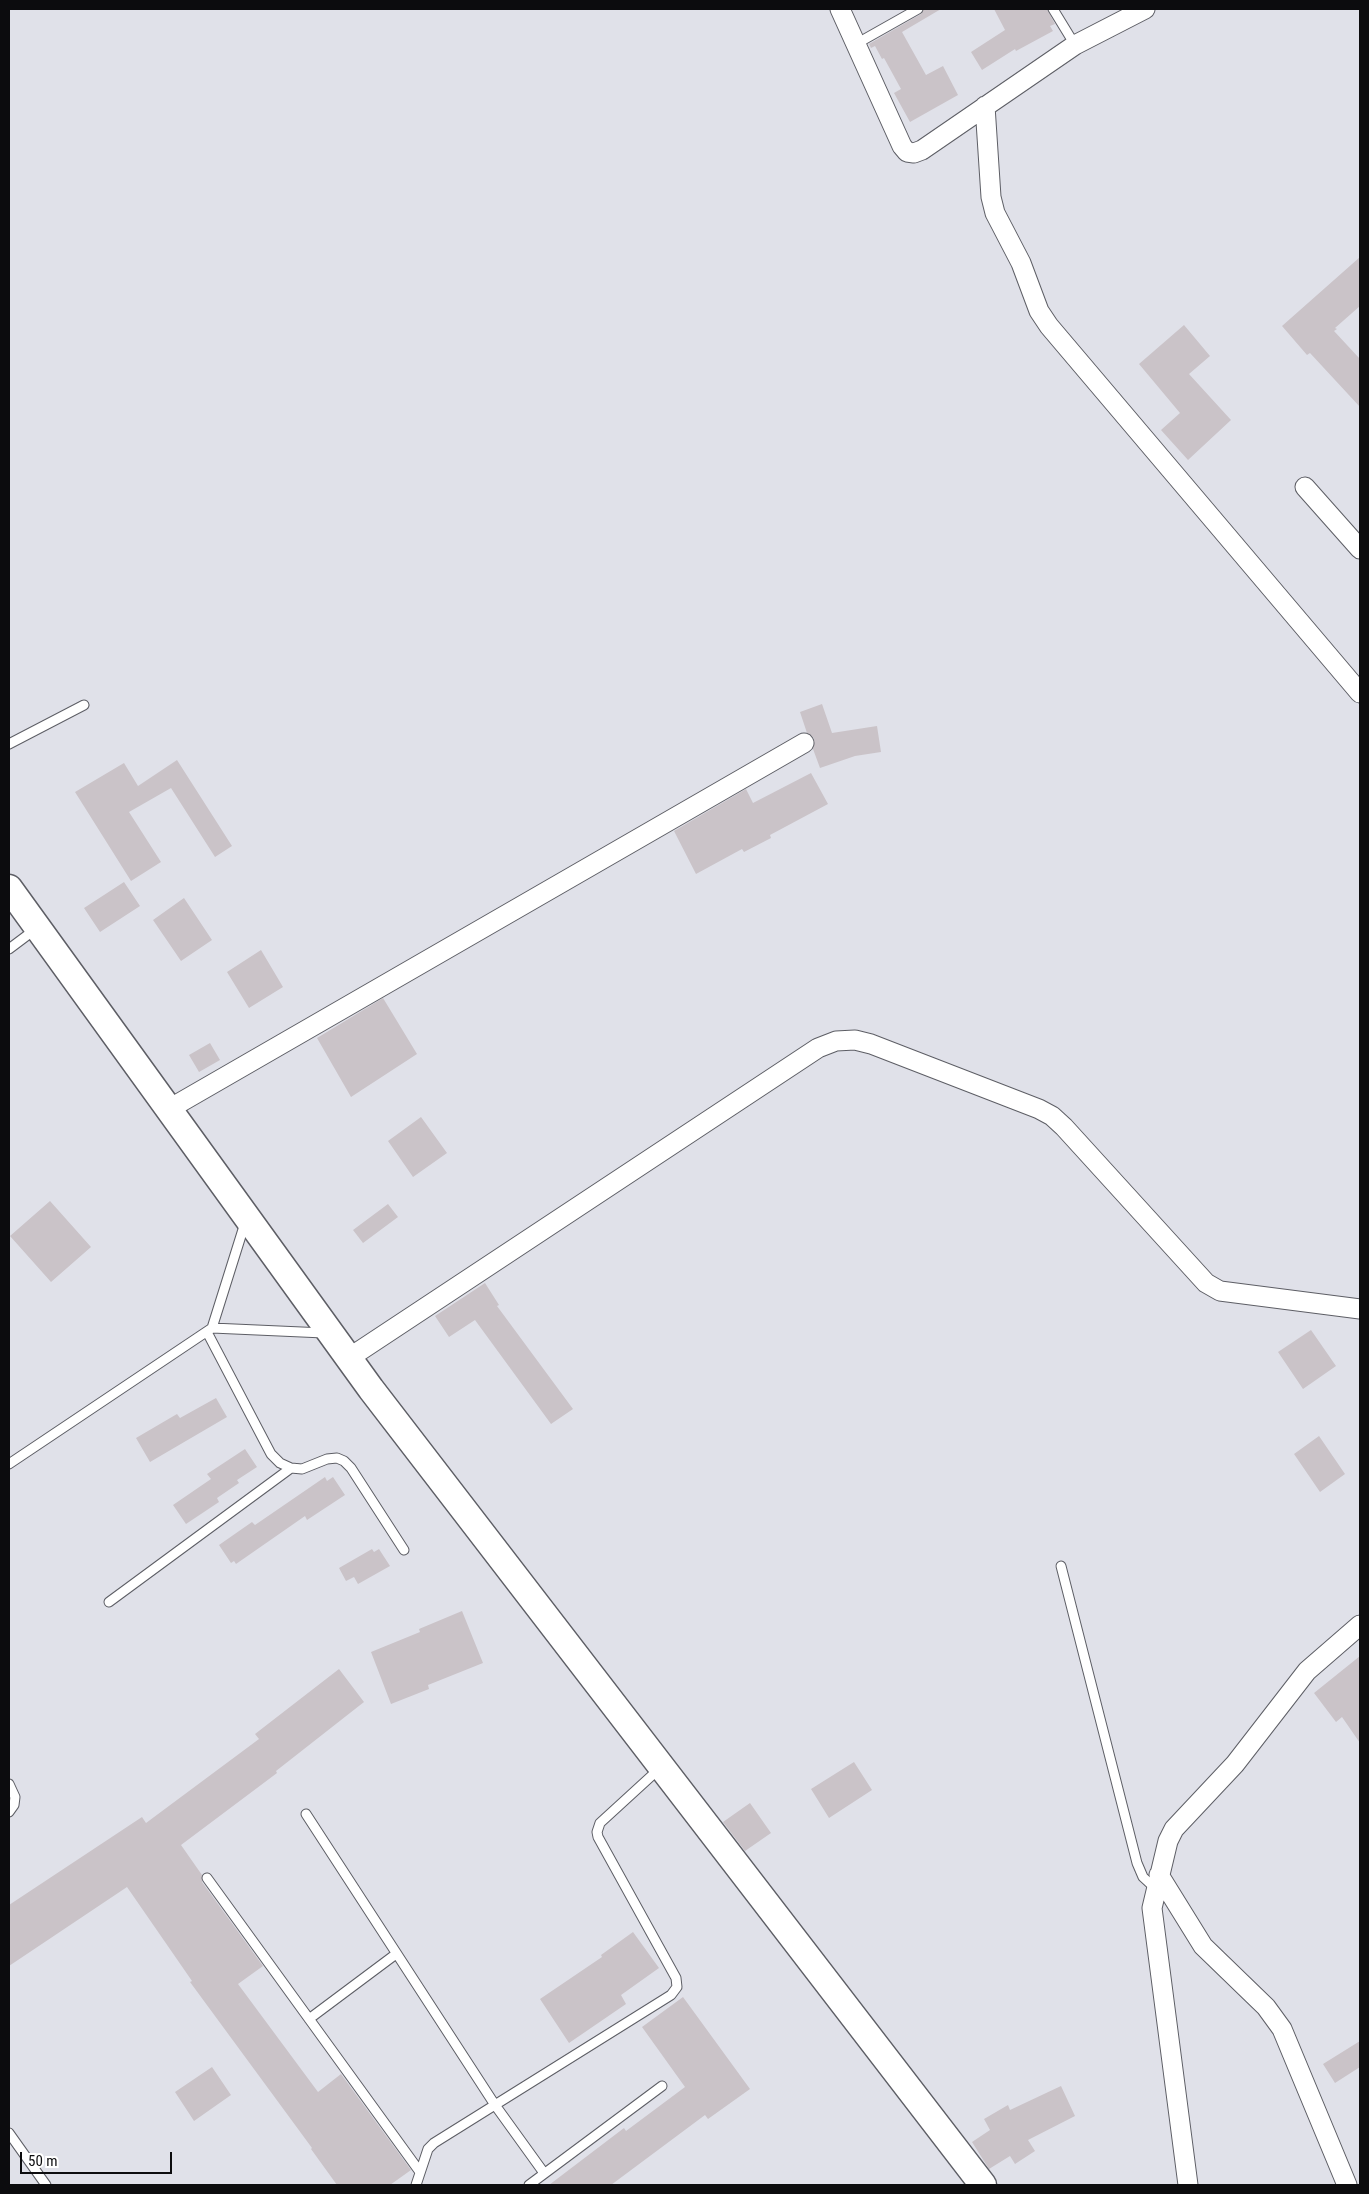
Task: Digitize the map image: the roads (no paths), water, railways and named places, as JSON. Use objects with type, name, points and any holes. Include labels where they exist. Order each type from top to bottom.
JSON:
[{"type":"main road","points":[[9,888],[349,1358],[983,2185]]},
{"type":"street","points":[[840,9],[902,146],[907,152],[914,153],[922,150],[1075,44],[1145,9]]},
{"type":"street","points":[[985,106],[991,197],[995,213],[1021,263],[1039,311],[1049,326],[1360,693]]},
{"type":"street","points":[[1305,487],[1360,549]]},
{"type":"street","points":[[169,1109],[804,744]]},
{"type":"street","points":[[349,1358],[818,1048],[836,1041],[855,1040],[871,1044],[1039,1109],[1052,1116],[1206,1283],[1220,1291],[1360,1309]]},
{"type":"street","points":[[1188,2185],[1152,1913],[1168,1841],[1174,1828],[1235,1764],[1307,1671],[1360,1625]]},
{"type":"street","points":[[1158,1882],[1203,1946],[1266,2007],[1282,2029],[1347,2185]]},
{"type":"lane","points":[[856,44],[918,9]]},
{"type":"lane","points":[[1053,9],[1075,44]]},
{"type":"lane","points":[[9,744],[84,705]]},
{"type":"lane","points":[[9,949],[38,927]]},
{"type":"lane","points":[[247,1218],[210,1330],[272,1454],[280,1463],[291,1468],[302,1469],[327,1459],[337,1458],[344,1461],[352,1468],[404,1550]]},
{"type":"lane","points":[[9,1464],[210,1330],[331,1333]]},
{"type":"lane","points":[[109,1602],[291,1468]]},
{"type":"lane","points":[[1061,1566],[1137,1863],[1143,1877],[1158,1882]]},
{"type":"lane","points":[[416,2185],[428,2149],[434,2143],[671,1995],[677,1987],[676,1978],[598,1838],[597,1832],[600,1822],[661,1767]]},
{"type":"lane","points":[[9,1784],[16,1798],[9,1812]]},
{"type":"lane","points":[[306,1814],[495,2105],[544,2174]]},
{"type":"lane","points":[[207,1878],[420,2172]]},
{"type":"lane","points":[[309,2018],[396,1954]]},
{"type":"lane","points":[[529,2185],[662,2086]]},
{"type":"lane","points":[[9,2133],[46,2185]]}]
